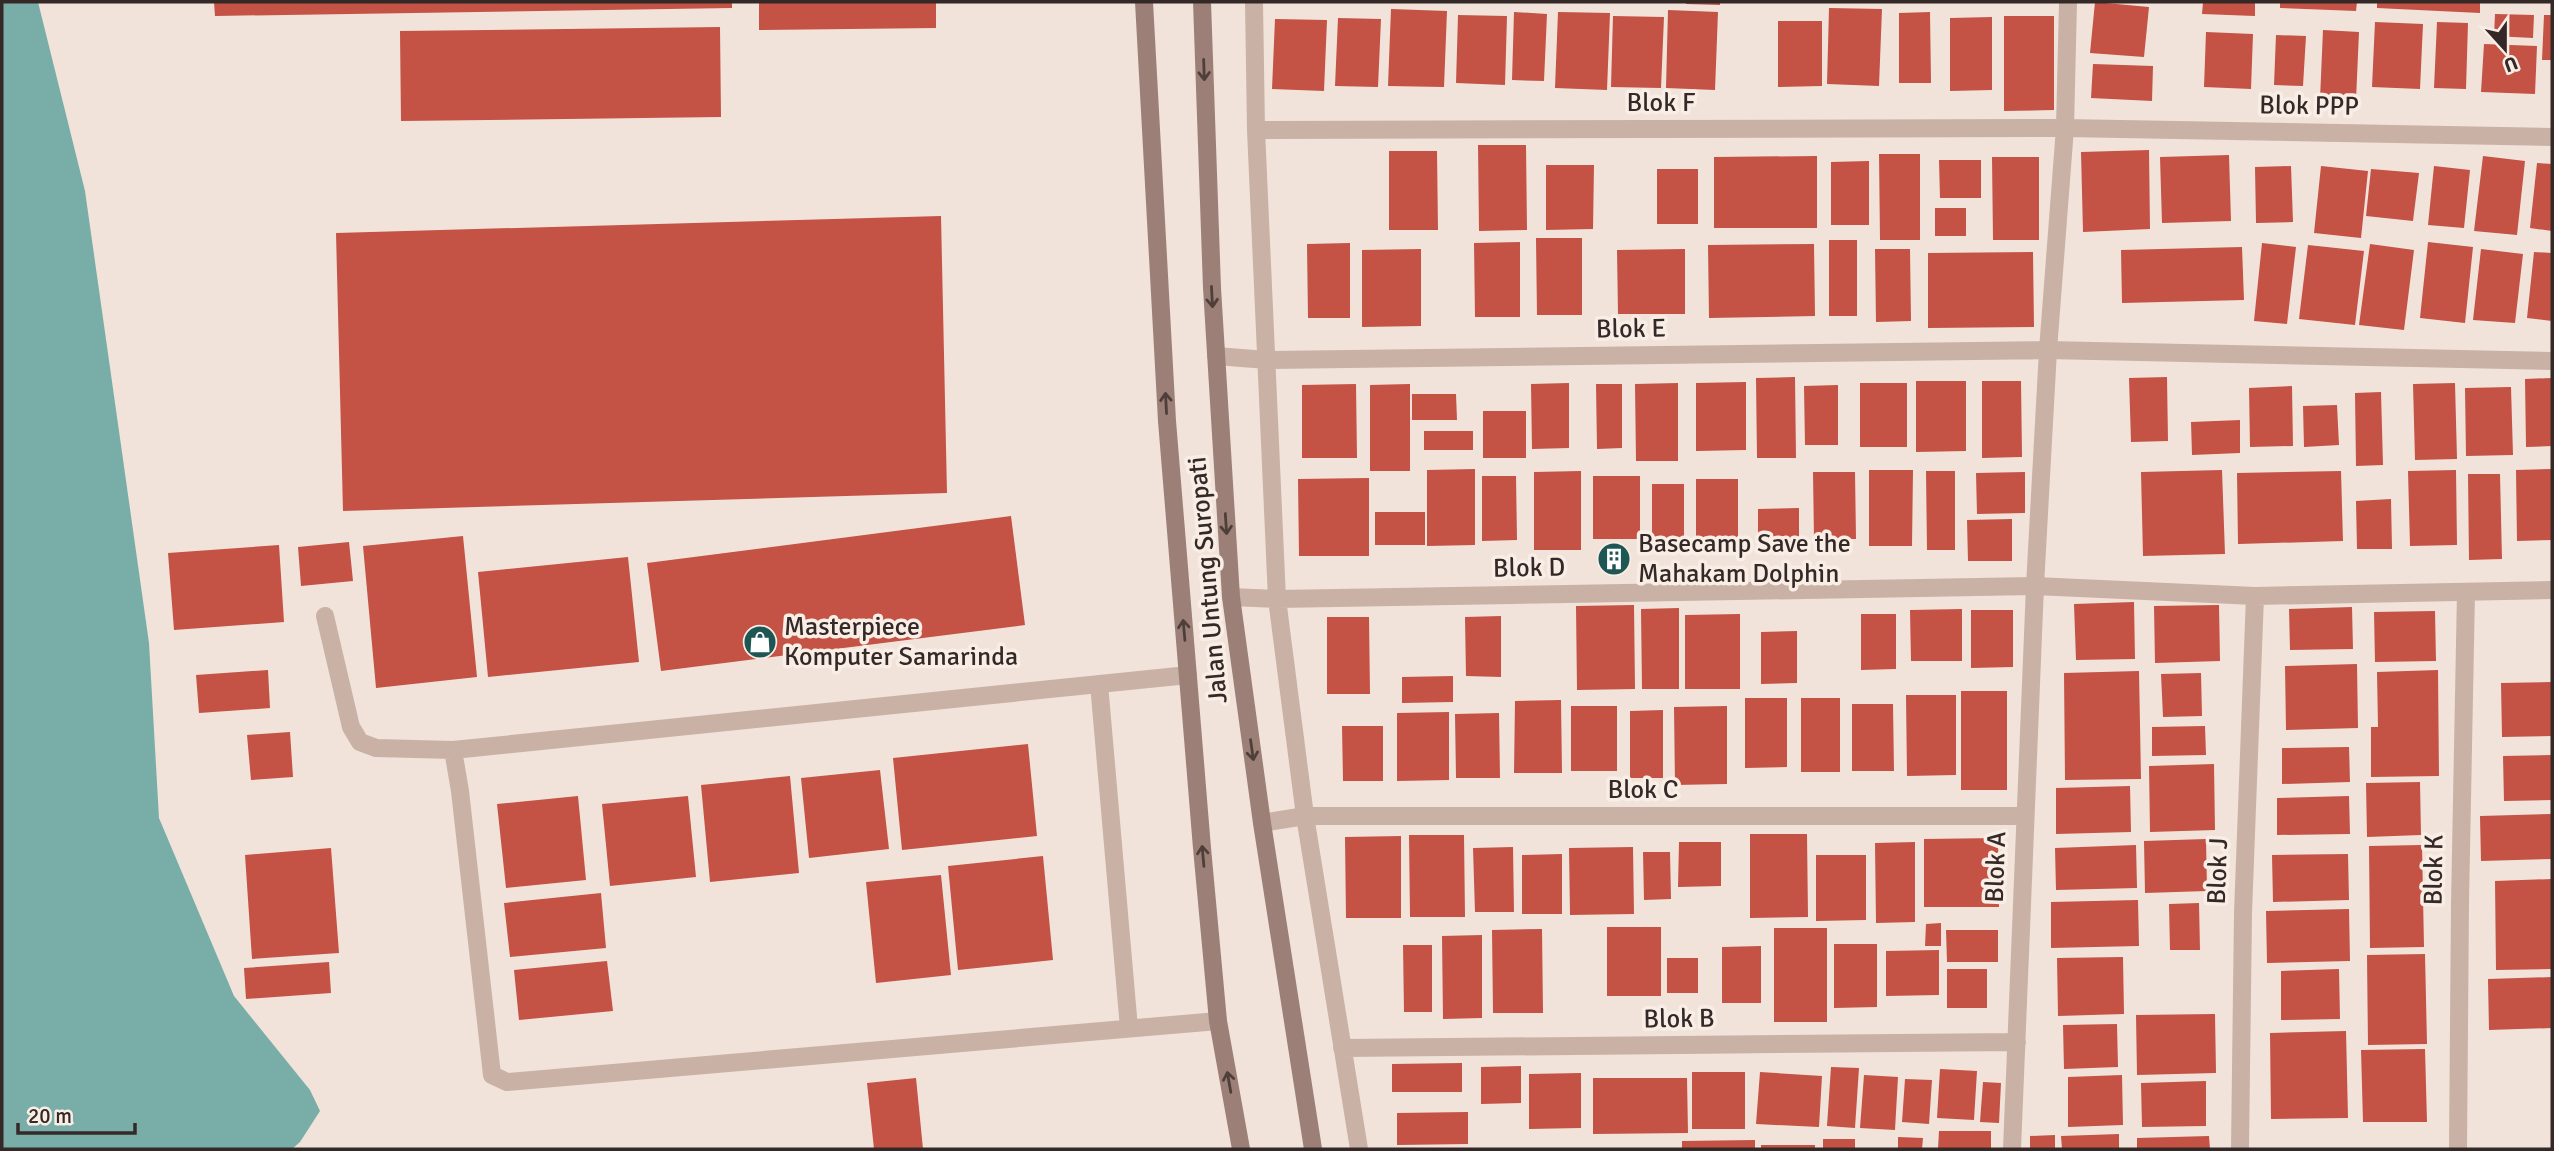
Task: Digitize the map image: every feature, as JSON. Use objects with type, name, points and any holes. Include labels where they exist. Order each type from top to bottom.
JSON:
[{"type":"main road","name":"Jalan Untung Suropati","points":[[1144,2],[1167,421],[1188,675],[1218,1021],[1241,1149]]},
{"type":"main road","name":"Jalan Untung Suropati","points":[[1202,2],[1216,356],[1231,597],[1262,822],[1314,1149]]},
{"type":"street","points":[[1254,2],[1256,130],[1277,599],[1305,816],[1359,1149]]},
{"type":"street","name":"Blok A","points":[[2012,1149],[2035,586],[2048,350],[2065,128],[2068,2]]},
{"type":"street","name":"Blok F","points":[[1256,130],[2065,128]]},
{"type":"street","name":"Blok PPP","points":[[2065,128],[2552,137]]},
{"type":"street","name":"Blok E","points":[[1216,356],[1268,360],[2048,350],[2552,361]]},
{"type":"street","name":"Blok D","points":[[1231,597],[1277,599],[2035,586],[2255,596],[2552,590]]},
{"type":"street","name":"Blok K","points":[[2458,1149],[2466,592]]},
{"type":"street","name":"Blok J","points":[[2240,1149],[2243,913],[2255,596]]},
{"type":"street","points":[[325,616],[351,727],[360,742],[376,748],[453,750],[1188,675]]},
{"type":"street","points":[[1099,684],[1129,1028]]},
{"type":"street","points":[[453,750],[492,1075],[498,1080],[507,1082],[1218,1021]]},
{"type":"street","name":"Blok C","points":[[1262,822],[1305,816],[2024,816]]},
{"type":"street","name":"Blok B","points":[[1342,1048],[2017,1042]]},
{"type":"water","points":[[2,2],[38,2],[85,191],[149,643],[159,818],[234,996],[310,1090],[320,1111],[300,1142],[292,1149],[2,1149]]},
{"type":"building","points":[[214,2],[732,2],[732,8],[215,16]]},
{"type":"building","points":[[759,2],[936,2],[936,28],[759,30]]},
{"type":"building","points":[[1720,2],[1720,5],[1686,4]]},
{"type":"building","points":[[2095,2],[2149,7],[2144,57],[2090,53]]},
{"type":"building","points":[[2203,2],[2255,2],[2255,16],[2202,14]]},
{"type":"building","points":[[2280,2],[2357,2],[2356,11],[2280,8]]},
{"type":"building","points":[[2377,2],[2480,2],[2480,13],[2377,8]]},
{"type":"building","points":[[1829,8],[1882,9],[1879,86],[1827,84]]},
{"type":"building","points":[[1391,9],[1447,11],[1444,87],[1388,86]]},
{"type":"building","points":[[1668,10],[1718,12],[1715,90],[1666,88]]},
{"type":"building","points":[[1514,12],[1547,14],[1544,81],[1512,80]]},
{"type":"building","points":[[1558,12],[1610,13],[1607,90],[1555,88]]},
{"type":"building","points":[[1930,12],[1931,83],[1899,83],[1899,13]]},
{"type":"building","points":[[2495,14],[2534,15],[2533,38],[2494,36]]},
{"type":"building","points":[[1458,15],[1507,16],[1505,85],[1456,83]]},
{"type":"building","points":[[2544,15],[2552,15],[2552,60],[2542,60]]},
{"type":"building","points":[[1613,16],[1664,17],[1661,88],[1611,87]]},
{"type":"building","points":[[2004,16],[2054,16],[2054,110],[2004,111]]},
{"type":"building","points":[[1992,17],[1992,90],[1950,91],[1950,18]]},
{"type":"building","points":[[1338,18],[1381,19],[1378,87],[1335,86]]},
{"type":"building","points":[[1275,19],[1327,20],[1324,91],[1272,89]]},
{"type":"building","points":[[1778,21],[1822,21],[1822,86],[1778,87]]},
{"type":"building","points":[[2375,22],[2423,24],[2420,89],[2372,87]]},
{"type":"building","points":[[2437,22],[2468,23],[2466,89],[2434,88]]},
{"type":"building","points":[[720,27],[721,117],[401,121],[400,31]]},
{"type":"building","points":[[2323,30],[2359,32],[2356,100],[2320,99]]},
{"type":"building","points":[[2206,32],[2253,34],[2251,89],[2204,87]]},
{"type":"building","points":[[2276,35],[2306,36],[2303,86],[2274,85]]},
{"type":"building","points":[[2484,44],[2537,46],[2535,94],[2481,92]]},
{"type":"building","points":[[2093,64],[2153,66],[2152,101],[2091,98]]},
{"type":"building","points":[[1478,145],[1526,145],[1527,230],[1479,231]]},
{"type":"building","points":[[2149,150],[2150,229],[2083,232],[2081,152]]},
{"type":"building","points":[[1389,151],[1437,151],[1438,230],[1389,230]]},
{"type":"building","points":[[1879,154],[1920,154],[1920,240],[1880,240]]},
{"type":"building","points":[[2229,155],[2231,221],[2162,223],[2160,157]]},
{"type":"building","points":[[1817,156],[1817,228],[1714,228],[1714,157]]},
{"type":"building","points":[[2483,156],[2525,161],[2517,235],[2474,231]]},
{"type":"building","points":[[1992,157],[2039,157],[2039,240],[1993,240]]},
{"type":"building","points":[[1939,160],[1981,160],[1981,198],[1940,198]]},
{"type":"building","points":[[1869,161],[1869,225],[1831,225],[1831,162]]},
{"type":"building","points":[[2537,163],[2552,164],[2552,231],[2530,228]]},
{"type":"building","points":[[1546,165],[1594,165],[1593,229],[1546,230]]},
{"type":"building","points":[[2291,166],[2293,222],[2256,223],[2255,167]]},
{"type":"building","points":[[2321,166],[2368,171],[2361,238],[2314,233]]},
{"type":"building","points":[[2434,166],[2470,170],[2464,228],[2428,225]]},
{"type":"building","points":[[1657,169],[1698,169],[1698,224],[1657,224]]},
{"type":"building","points":[[2371,169],[2419,173],[2413,221],[2366,216]]},
{"type":"building","points":[[1935,208],[1966,208],[1966,236],[1935,236]]},
{"type":"building","points":[[941,216],[947,493],[343,511],[336,233]]},
{"type":"building","points":[[1536,238],[1582,238],[1582,315],[1537,315]]},
{"type":"building","points":[[1829,240],[1857,240],[1857,316],[1829,316]]},
{"type":"building","points":[[1520,242],[1520,317],[1475,317],[1474,243]]},
{"type":"building","points":[[2428,242],[2473,247],[2465,323],[2420,318]]},
{"type":"building","points":[[1350,243],[1350,318],[1308,318],[1307,244]]},
{"type":"building","points":[[2262,243],[2296,247],[2287,324],[2254,321]]},
{"type":"building","points":[[1814,244],[1815,316],[1709,318],[1708,245]]},
{"type":"building","points":[[2370,244],[2414,250],[2404,330],[2359,325]]},
{"type":"building","points":[[2308,245],[2364,251],[2355,325],[2299,319]]},
{"type":"building","points":[[2242,247],[2244,300],[2122,303],[2121,250]]},
{"type":"building","points":[[1421,249],[1421,326],[1362,327],[1362,250]]},
{"type":"building","points":[[1685,249],[1685,314],[1618,314],[1617,250]]},
{"type":"building","points":[[1875,249],[1910,249],[1911,321],[1876,322]]},
{"type":"building","points":[[2481,249],[2523,254],[2515,323],[2473,320]]},
{"type":"building","points":[[2033,252],[2034,327],[1928,328],[1928,253]]},
{"type":"building","points":[[2534,252],[2552,253],[2552,321],[2527,318]]},
{"type":"building","points":[[1795,377],[1796,458],[1757,458],[1756,378]]},
{"type":"building","points":[[2167,377],[2168,441],[2131,442],[2129,378]]},
{"type":"building","points":[[2552,378],[2552,446],[2526,447],[2525,379]]},
{"type":"building","points":[[1916,381],[1966,381],[1966,451],[1916,452]]},
{"type":"building","points":[[1982,381],[2021,381],[2022,457],[1982,458]]},
{"type":"building","points":[[1746,382],[1746,450],[1696,451],[1696,383]]},
{"type":"building","points":[[1569,383],[1569,448],[1532,449],[1531,384]]},
{"type":"building","points":[[1678,383],[1678,461],[1636,461],[1635,384]]},
{"type":"building","points":[[1860,383],[1907,383],[1907,447],[1860,447]]},
{"type":"building","points":[[2455,383],[2457,459],[2415,460],[2413,384]]},
{"type":"building","points":[[1356,384],[1357,458],[1302,458],[1302,385]]},
{"type":"building","points":[[1410,384],[1410,471],[1370,471],[1370,385]]},
{"type":"building","points":[[1596,384],[1622,384],[1622,448],[1597,449]]},
{"type":"building","points":[[1838,385],[1838,445],[1805,445],[1804,386]]},
{"type":"building","points":[[2292,386],[2293,446],[2250,447],[2249,388]]},
{"type":"building","points":[[2511,387],[2513,455],[2466,456],[2465,388]]},
{"type":"building","points":[[2381,392],[2383,465],[2356,466],[2355,393]]},
{"type":"building","points":[[1412,394],[1456,394],[1457,420],[1412,420]]},
{"type":"building","points":[[2337,405],[2339,445],[2304,447],[2303,406]]},
{"type":"building","points":[[1483,411],[1526,411],[1526,458],[1483,458]]},
{"type":"building","points":[[2240,420],[2240,453],[2192,455],[2191,422]]},
{"type":"building","points":[[1424,431],[1473,431],[1473,450],[1424,450]]},
{"type":"building","points":[[1475,469],[1475,545],[1427,546],[1427,470]]},
{"type":"building","points":[[2552,469],[2552,540],[2517,541],[2516,470]]},
{"type":"building","points":[[1869,470],[1913,470],[1912,546],[1869,546]]},
{"type":"building","points":[[2222,470],[2225,554],[2143,556],[2141,472]]},
{"type":"building","points":[[2456,470],[2457,545],[2410,546],[2408,471]]},
{"type":"building","points":[[1581,471],[1581,550],[1534,550],[1534,472]]},
{"type":"building","points":[[1926,471],[1955,471],[1955,550],[1927,550]]},
{"type":"building","points":[[2341,471],[2343,541],[2238,544],[2237,473]]},
{"type":"building","points":[[1813,472],[1855,472],[1856,539],[1814,539]]},
{"type":"building","points":[[2025,472],[2025,513],[1977,514],[1976,473]]},
{"type":"building","points":[[2468,474],[2500,474],[2502,559],[2469,560]]},
{"type":"building","points":[[1482,476],[1516,476],[1517,540],[1482,541]]},
{"type":"building","points":[[1593,476],[1640,476],[1640,539],[1593,539]]},
{"type":"building","points":[[1369,478],[1369,556],[1299,556],[1298,479]]},
{"type":"building","points":[[1696,479],[1738,479],[1738,552],[1696,552]]},
{"type":"building","points":[[1652,484],[1684,484],[1684,543],[1652,543]]},
{"type":"building","points":[[2391,499],[2392,549],[2357,549],[2356,501]]},
{"type":"building","points":[[1799,508],[1799,549],[1758,550],[1758,509]]},
{"type":"building","points":[[1375,512],[1425,512],[1425,545],[1375,545]]},
{"type":"building","points":[[1011,516],[1025,625],[661,671],[647,563]]},
{"type":"building","points":[[2012,519],[2012,561],[1968,561],[1967,520]]},
{"type":"building","points":[[463,536],[477,677],[376,688],[363,546]]},
{"type":"building","points":[[349,542],[353,581],[301,586],[298,547]]},
{"type":"building","points":[[279,545],[284,622],[174,630],[168,553]]},
{"type":"building","name":"Basecamp Save the Mahakam Dolphin","points":[[1600,549],[1629,550],[1628,568],[1600,567]]},
{"type":"building","points":[[628,557],[639,662],[488,677],[478,572]]},
{"type":"building","points":[[2134,602],[2135,659],[2076,660],[2074,604]]},
{"type":"building","points":[[1634,605],[1635,689],[1577,690],[1576,606]]},
{"type":"building","points":[[2219,605],[2220,661],[2155,663],[2154,606]]},
{"type":"building","points":[[2352,607],[2353,649],[2290,650],[2289,609]]},
{"type":"building","points":[[1679,608],[1679,689],[1642,689],[1641,609]]},
{"type":"building","points":[[1962,609],[1962,661],[1911,661],[1910,610]]},
{"type":"building","points":[[1971,610],[2013,610],[2013,667],[1971,668]]},
{"type":"building","points":[[2435,611],[2436,661],[2375,662],[2374,612]]},
{"type":"building","points":[[1740,614],[1740,689],[1685,689],[1685,615]]},
{"type":"building","points":[[1861,614],[1896,614],[1896,669],[1861,670]]},
{"type":"building","points":[[1501,616],[1501,677],[1466,676],[1465,617]]},
{"type":"building","points":[[1327,617],[1369,617],[1370,694],[1327,694]]},
{"type":"building","points":[[1797,631],[1797,683],[1761,684],[1761,632]]},
{"type":"building","points":[[2357,664],[2358,728],[2286,730],[2285,666]]},
{"type":"building","points":[[268,670],[270,708],[199,713],[196,675]]},
{"type":"building","points":[[2438,670],[2439,776],[2371,777],[2371,727],[2378,727],[2377,672]]},
{"type":"building","points":[[2139,671],[2141,779],[2065,780],[2064,673]]},
{"type":"building","points":[[2201,673],[2202,716],[2163,717],[2161,674]]},
{"type":"building","points":[[1453,676],[1453,702],[1402,703],[1402,677]]},
{"type":"building","points":[[2552,682],[2552,736],[2502,737],[2501,683]]},
{"type":"building","points":[[1961,691],[2007,691],[2007,790],[1961,790]]},
{"type":"building","points":[[1906,695],[1956,695],[1956,775],[1907,776]]},
{"type":"building","points":[[1745,698],[1787,698],[1787,767],[1745,768]]},
{"type":"building","points":[[1801,698],[1840,698],[1840,772],[1801,772]]},
{"type":"building","points":[[1561,700],[1562,773],[1514,773],[1515,701]]},
{"type":"building","points":[[1852,704],[1893,704],[1894,771],[1852,771]]},
{"type":"building","points":[[1571,706],[1617,706],[1617,771],[1571,771]]},
{"type":"building","points":[[1727,706],[1727,784],[1675,785],[1674,707]]},
{"type":"building","points":[[1663,710],[1663,778],[1630,778],[1630,711]]},
{"type":"building","points":[[1449,712],[1449,780],[1397,781],[1397,713]]},
{"type":"building","points":[[1499,713],[1500,778],[1456,778],[1455,714]]},
{"type":"building","points":[[1342,726],[1383,726],[1383,781],[1343,781]]},
{"type":"building","points":[[2205,726],[2206,755],[2152,756],[2152,727]]},
{"type":"building","points":[[290,732],[293,777],[251,780],[247,735]]},
{"type":"building","points":[[1028,744],[1037,836],[902,850],[893,758]]},
{"type":"building","points":[[2349,747],[2350,782],[2282,784],[2282,748]]},
{"type":"building","points":[[2552,755],[2552,800],[2504,801],[2503,756]]},
{"type":"building","points":[[2214,764],[2215,830],[2150,832],[2149,766]]},
{"type":"building","points":[[880,770],[889,849],[809,858],[801,778]]},
{"type":"building","points":[[790,776],[799,873],[710,882],[701,785]]},
{"type":"building","points":[[2420,782],[2421,835],[2367,837],[2366,783]]},
{"type":"building","points":[[2130,786],[2131,832],[2056,834],[2056,788]]},
{"type":"building","points":[[578,796],[586,880],[506,888],[497,804]]},
{"type":"building","points":[[688,796],[696,877],[610,886],[602,804]]},
{"type":"building","points":[[2349,796],[2350,834],[2277,835],[2277,798]]},
{"type":"building","points":[[2552,814],[2552,859],[2481,861],[2480,816]]},
{"type":"building","points":[[1750,834],[1807,834],[1808,917],[1750,918]]},
{"type":"building","points":[[1409,835],[1464,835],[1465,917],[1410,917]]},
{"type":"building","points":[[1401,836],[1401,918],[1346,918],[1345,837]]},
{"type":"building","points":[[1998,838],[1999,907],[1924,907],[1924,839]]},
{"type":"building","points":[[2206,839],[2207,891],[2145,893],[2144,841]]},
{"type":"building","points":[[1679,842],[1721,842],[1721,886],[1678,887]]},
{"type":"building","points":[[1915,842],[1915,922],[1876,923],[1875,843]]},
{"type":"building","points":[[2136,845],[2137,888],[2056,890],[2055,848]]},
{"type":"building","points":[[2422,845],[2424,947],[2370,948],[2369,846]]},
{"type":"building","points":[[1513,847],[1514,912],[1475,912],[1473,848]]},
{"type":"building","points":[[1633,847],[1634,914],[1570,915],[1569,848]]},
{"type":"building","points":[[331,848],[339,953],[252,959],[245,855]]},
{"type":"building","points":[[1643,852],[1670,852],[1671,899],[1644,900]]},
{"type":"building","points":[[1562,854],[1562,914],[1522,914],[1522,855]]},
{"type":"building","points":[[2348,854],[2349,900],[2273,902],[2272,855]]},
{"type":"building","points":[[1816,855],[1866,855],[1866,920],[1816,921]]},
{"type":"building","points":[[1043,856],[1053,960],[958,970],[948,866]]},
{"type":"building","points":[[941,875],[951,975],[876,983],[866,882]]},
{"type":"building","points":[[2552,879],[2552,969],[2496,970],[2495,881]]},
{"type":"building","points":[[601,893],[606,948],[510,957],[504,903]]},
{"type":"building","points":[[2138,900],[2139,946],[2051,948],[2051,902]]},
{"type":"building","points":[[2199,903],[2200,950],[2170,950],[2169,904]]},
{"type":"building","points":[[2349,909],[2350,961],[2267,963],[2266,911]]},
{"type":"building","points":[[1941,923],[1941,946],[1925,946],[1926,924]]},
{"type":"building","points":[[1607,927],[1661,927],[1661,996],[1607,996]]},
{"type":"building","points":[[1774,928],[1827,928],[1827,1022],[1774,1022]]},
{"type":"building","points":[[1542,929],[1543,1013],[1493,1013],[1492,930]]},
{"type":"building","points":[[1946,930],[1998,930],[1998,962],[1947,962]]},
{"type":"building","points":[[1482,935],[1482,1018],[1443,1019],[1442,936]]},
{"type":"building","points":[[1834,944],[1877,944],[1877,1007],[1834,1008]]},
{"type":"building","points":[[1403,945],[1432,945],[1432,1012],[1404,1012]]},
{"type":"building","points":[[1761,946],[1761,1003],[1722,1003],[1722,947]]},
{"type":"building","points":[[1939,950],[1939,995],[1886,996],[1886,951]]},
{"type":"building","points":[[2425,954],[2427,1044],[2368,1045],[2367,955]]},
{"type":"building","points":[[2123,957],[2124,1014],[2058,1016],[2057,958]]},
{"type":"building","points":[[1667,958],[1698,958],[1698,993],[1667,993]]},
{"type":"building","points":[[607,961],[613,1011],[519,1020],[514,970]]},
{"type":"building","points":[[329,962],[331,993],[246,999],[244,968]]},
{"type":"building","points":[[1947,969],[1987,969],[1987,1008],[1947,1008]]},
{"type":"building","points":[[2339,969],[2340,1019],[2281,1020],[2281,971]]},
{"type":"building","points":[[2552,977],[2552,1028],[2489,1030],[2488,979]]},
{"type":"building","points":[[2215,1014],[2216,1073],[2137,1075],[2136,1015]]},
{"type":"building","points":[[2117,1024],[2118,1067],[2064,1069],[2063,1025]]},
{"type":"building","points":[[2346,1031],[2348,1118],[2271,1119],[2270,1033]]},
{"type":"building","points":[[2425,1049],[2427,1122],[2363,1122],[2361,1050]]},
{"type":"building","points":[[1462,1063],[1462,1092],[1392,1092],[1392,1064]]},
{"type":"building","points":[[1521,1066],[1521,1103],[1481,1104],[1481,1067]]},
{"type":"building","points":[[1831,1067],[1859,1068],[1855,1128],[1827,1126]]},
{"type":"building","points":[[1940,1069],[1977,1071],[1974,1120],[1937,1118]]},
{"type":"building","points":[[1692,1072],[1745,1072],[1745,1129],[1692,1129]]},
{"type":"building","points":[[1760,1072],[1822,1076],[1819,1127],[1756,1124]]},
{"type":"building","points":[[1581,1073],[1581,1128],[1529,1129],[1529,1074]]},
{"type":"building","points":[[1864,1075],[1898,1077],[1895,1130],[1860,1128]]},
{"type":"building","points":[[2122,1075],[2123,1125],[2068,1127],[2068,1077]]},
{"type":"building","points":[[916,1078],[923,1149],[874,1149],[867,1083]]},
{"type":"building","points":[[1593,1078],[1687,1078],[1688,1133],[1593,1134]]},
{"type":"building","points":[[1905,1079],[1932,1080],[1929,1124],[1902,1122]]},
{"type":"building","points":[[2206,1081],[2206,1126],[2142,1127],[2141,1083]]},
{"type":"building","points":[[1983,1082],[2001,1083],[1999,1123],[1980,1122]]},
{"type":"building","points":[[1468,1112],[1468,1144],[1397,1145],[1397,1113]]},
{"type":"building","points":[[1939,1131],[1991,1131],[1991,1149],[1938,1149]]},
{"type":"building","points":[[2119,1134],[2119,1149],[2062,1149],[2061,1136]]},
{"type":"building","points":[[2055,1135],[2055,1149],[2030,1149],[2030,1136]]},
{"type":"building","points":[[2209,1136],[2210,1149],[2137,1149],[2137,1138]]},
{"type":"building","points":[[1898,1137],[1923,1138],[1922,1149],[1898,1149]]},
{"type":"building","points":[[1823,1139],[1855,1139],[1855,1149],[1823,1149]]},
{"type":"building","points":[[1755,1140],[1755,1149],[1682,1149],[1682,1141]]},
{"type":"building","points":[[1761,1145],[1815,1145],[1815,1149],[1761,1149]]},
{"type":"place","name":"Basecamp Save the Mahakam Dolphin","points":[[1614,559]]},
{"type":"place","name":"Masterpiece Komputer Samarinda","points":[[760,642]]}]
